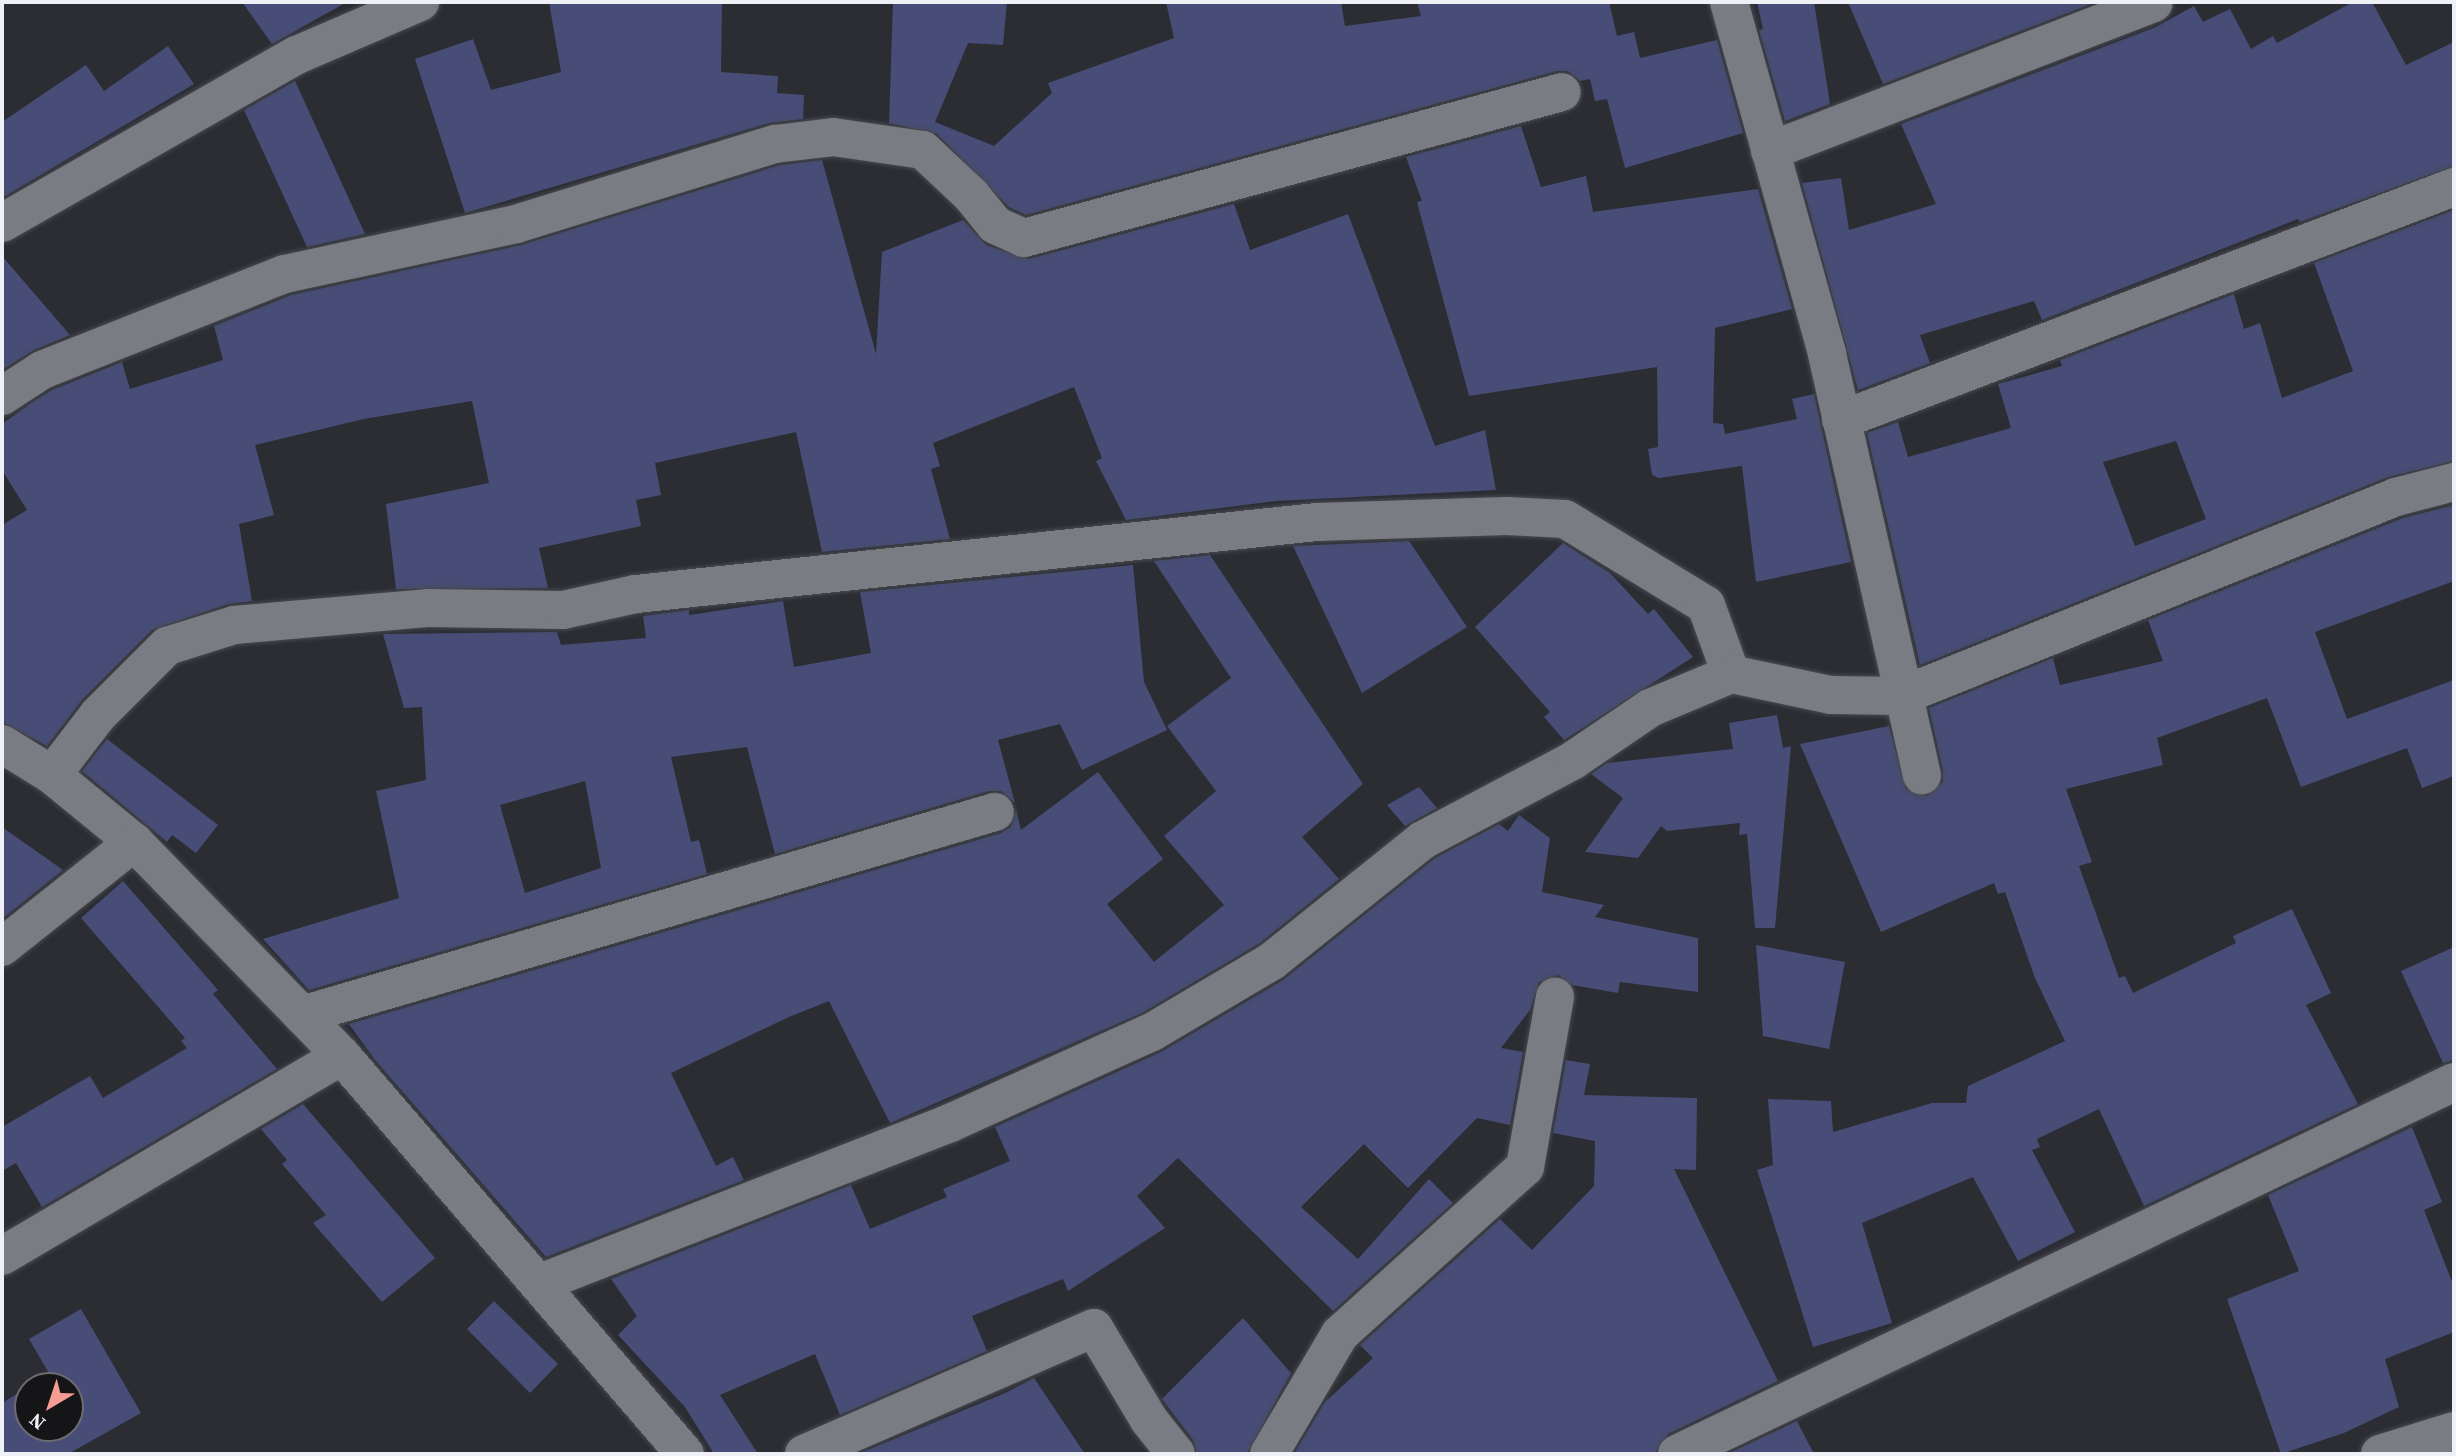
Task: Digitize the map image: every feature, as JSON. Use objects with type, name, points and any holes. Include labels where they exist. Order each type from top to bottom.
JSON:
[{"type":"street","points":[[2,223],[297,55],[421,2]]},
{"type":"street","points":[[1729,2],[1841,420],[1900,696],[1922,775]]},
{"type":"street","points":[[1770,151],[2153,3]]},
{"type":"street","points":[[2,396],[42,370],[285,274],[516,224],[775,144],[833,137],[923,150],[971,195],[995,225],[1024,238],[1562,92]]},
{"type":"street","points":[[1841,420],[2454,187]]},
{"type":"street","points":[[540,1283],[950,1123],[1152,1032],[1272,961],[1423,841],[1572,761],[1650,708],[1731,674],[1831,695],[1900,696],[2396,497],[2454,482]]},
{"type":"street","points":[[52,775],[98,715],[167,646],[234,625],[429,608],[563,610],[636,594],[1316,522],[1507,516],[1564,519],[1706,606],[1731,674]]},
{"type":"street","points":[[2,744],[52,775],[134,842],[302,1014],[342,1056],[540,1283],[685,1454]]},
{"type":"street","points":[[302,1014],[995,812]]},
{"type":"street","points":[[2,947],[134,842]]},
{"type":"street","points":[[1269,1454],[1340,1334],[1525,1167],[1555,997]]},
{"type":"street","points":[[2,1256],[342,1056]]},
{"type":"street","points":[[1677,1454],[2454,1082]]},
{"type":"street","points":[[804,1454],[1094,1328],[1149,1420],[1177,1454]]},
{"type":"street","points":[[2380,1454],[2454,1431]]},
{"type":"building","points":[[242,2],[347,2],[272,44]]},
{"type":"building","points":[[549,2],[722,2],[721,72],[778,76],[777,93],[804,95],[803,119],[769,123],[465,213],[415,59],[473,39],[491,90],[561,72]]},
{"type":"building","points":[[893,2],[1007,2],[1003,45],[968,43],[935,122],[994,146],[1052,93],[1048,83],[1174,38],[1166,2],[1341,2],[1345,26],[1421,16],[1417,2],[1609,2],[1617,36],[1634,32],[1640,58],[1717,40],[1743,133],[1625,168],[1607,99],[1595,101],[1590,79],[1580,81],[1568,71],[1557,71],[1026,215],[1009,207],[937,134],[889,123]]},
{"type":"building","points":[[1757,2],[1814,2],[1830,104],[1785,121],[1759,30],[1763,29]]},
{"type":"building","points":[[1848,2],[2096,2],[1883,84]]},
{"type":"building","points":[[2353,2],[2372,2],[2406,65],[2454,42],[2454,166],[2300,222],[2298,219],[2042,320],[2034,301],[1920,335],[1930,363],[1858,390],[1802,183],[1841,178],[1849,230],[1936,204],[1901,124],[2156,27],[2194,6],[2203,22],[2230,9],[2251,49],[2273,36],[2277,43]]},
{"type":"building","points":[[168,46],[194,84],[2,198],[2,122],[86,65],[104,91]]},
{"type":"building","points":[[295,81],[365,234],[307,247],[244,110]]},
{"type":"building","points":[[1521,126],[1541,187],[1586,176],[1593,212],[1758,189],[1792,309],[1715,328],[1713,423],[1723,424],[1725,434],[1797,419],[1792,399],[1814,394],[1851,562],[1756,582],[1742,466],[1659,478],[1652,475],[1648,449],[1658,447],[1657,367],[1469,396],[1417,202],[1422,201],[1406,157]]},
{"type":"building","points":[[822,160],[876,354],[882,252],[963,220],[986,245],[1029,259],[1234,204],[1250,250],[1348,214],[1435,446],[1485,430],[1496,490],[1276,501],[1126,520],[1096,461],[1102,458],[1074,387],[933,443],[940,466],[931,469],[950,539],[822,552],[796,432],[655,463],[661,495],[636,500],[641,526],[539,548],[548,588],[396,589],[386,504],[489,483],[472,401],[364,419],[255,445],[274,515],[239,524],[252,601],[228,604],[152,630],[82,700],[47,746],[2,722],[2,525],[27,510],[2,470],[2,424],[31,403],[52,390],[122,362],[130,389],[223,360],[214,326],[291,295],[521,245],[780,165]]},
{"type":"building","points":[[2454,210],[2454,461],[2388,477],[1920,665],[1867,433],[1898,422],[1908,457],[2011,428],[1998,384],[2062,366],[2060,360],[2234,294],[2244,329],[2260,323],[2282,398],[2353,371],[2314,263]],"holes":[[[2176,441],[2206,519],[2135,546],[2103,462]]]},
{"type":"building","points":[[2,256],[70,335],[34,350],[2,370]]},
{"type":"building","points":[[2454,505],[2454,581],[2315,632],[2347,719],[2454,680],[2454,776],[2422,788],[2407,748],[2301,787],[2267,698],[2157,738],[2163,765],[2066,789],[2092,862],[2079,866],[2119,978],[2125,976],[2133,993],[2236,943],[2233,936],[2292,909],[2331,993],[2306,1005],[2358,1104],[2144,1206],[2099,1109],[2037,1139],[2040,1147],[2032,1150],[2075,1232],[2018,1261],[1973,1177],[1862,1223],[1892,1323],[1813,1347],[1757,1170],[1773,1165],[1768,1099],[1831,1101],[1833,1132],[1932,1103],[1966,1103],[1968,1086],[2065,1041],[2035,978],[2005,892],[1998,894],[1994,883],[1881,932],[1800,744],[1889,726],[1906,789],[1927,796],[1943,782],[1929,708],[2053,658],[2060,685],[2163,661],[2148,620],[2403,518]]},
{"type":"building","points":[[1409,541],[1467,627],[1362,693],[1293,546]]},
{"type":"building","points":[[1563,543],[1610,573],[1648,614],[1654,609],[1693,657],[1564,740],[1544,717],[1550,712],[1475,627]]},
{"type":"building","points":[[1210,555],[1363,784],[1302,837],[1339,879],[1260,943],[1142,1013],[890,1123],[829,1001],[789,1017],[671,1073],[716,1166],[733,1157],[744,1180],[546,1257],[375,1060],[349,1024],[1001,833],[1011,827],[1016,810],[1021,830],[1098,772],[1163,859],[1107,904],[1154,962],[1224,905],[1164,836],[1216,791],[1167,726],[1231,678],[1154,561]]},
{"type":"building","points":[[1133,565],[1144,682],[1167,730],[1082,770],[1060,724],[998,740],[1015,803],[1001,791],[989,791],[775,854],[747,747],[671,757],[691,842],[699,840],[707,874],[309,990],[263,939],[399,898],[376,791],[426,780],[422,707],[404,708],[383,634],[557,632],[561,645],[646,638],[643,616],[689,610],[689,615],[783,601],[794,667],[871,653],[860,592]],"holes":[[[585,781],[601,868],[525,893],[500,805]]]},
{"type":"building","points":[[1777,715],[1783,748],[1791,746],[1775,928],[1755,928],[1747,834],[1739,835],[1740,823],[1667,831],[1661,826],[1638,858],[1585,852],[1623,798],[1591,774],[1607,763],[1733,749],[1729,723]]},
{"type":"building","points":[[107,739],[218,825],[196,853],[172,835],[167,842],[82,771]]},
{"type":"building","points":[[1419,787],[1437,808],[1405,826],[1387,805]]},
{"type":"building","points":[[1519,815],[1550,838],[1542,892],[1604,905],[1595,917],[1698,938],[1698,992],[1620,982],[1618,993],[1572,985],[1558,975],[1539,982],[1530,1010],[1501,1048],[1523,1052],[1510,1125],[1477,1118],[1408,1188],[1364,1144],[1301,1207],[1358,1259],[1429,1179],[1453,1203],[1333,1311],[1178,1158],[1137,1196],[1165,1228],[1068,1291],[1063,1279],[972,1316],[987,1351],[840,1415],[815,1354],[720,1395],[758,1454],[714,1454],[685,1407],[618,1335],[637,1316],[611,1279],[851,1185],[870,1229],[947,1197],[943,1189],[1010,1161],[995,1127],[1161,1052],[1283,980],[1435,858],[1499,824],[1508,831]]},
{"type":"building","points":[[2,827],[63,870],[2,919]]},
{"type":"building","points":[[123,881],[218,990],[213,994],[277,1069],[42,1207],[16,1163],[2,1171],[2,1127],[90,1076],[103,1098],[187,1048],[181,1041],[185,1038],[81,918]]},
{"type":"building","points":[[1756,945],[1845,962],[1829,1049],[1763,1036]]},
{"type":"building","points":[[2454,947],[2454,1060],[2443,1063],[2401,971]]},
{"type":"building","points":[[1566,1060],[1590,1064],[1584,1095],[1697,1098],[1696,1170],[1674,1169],[1778,1381],[1668,1434],[1655,1454],[1294,1454],[1325,1402],[1373,1358],[1360,1345],[1500,1219],[1532,1250],[1594,1186],[1595,1141],[1553,1133]]},
{"type":"building","points":[[303,1104],[435,1258],[382,1302],[313,1223],[326,1215],[282,1164],[287,1160],[261,1129]]},
{"type":"building","points":[[2412,1127],[2442,1202],[2424,1210],[2454,1287],[2454,1332],[2385,1359],[2399,1407],[2344,1433],[2281,1454],[2227,1299],[2299,1271],[2268,1195]]},
{"type":"building","points":[[494,1301],[558,1364],[530,1393],[467,1329]]},
{"type":"building","points":[[81,1309],[141,1413],[68,1454],[2,1454],[2,1403],[14,1396],[14,1442],[84,1442],[84,1372],[48,1372],[29,1339]]},
{"type":"building","points":[[1243,1318],[1291,1373],[1247,1454],[1197,1454],[1193,1440],[1162,1399]]},
{"type":"building","points":[[1034,1378],[1085,1454],[858,1454],[1005,1393]]},
{"type":"building","points":[[1797,1421],[1814,1454],[1727,1454]]}]
